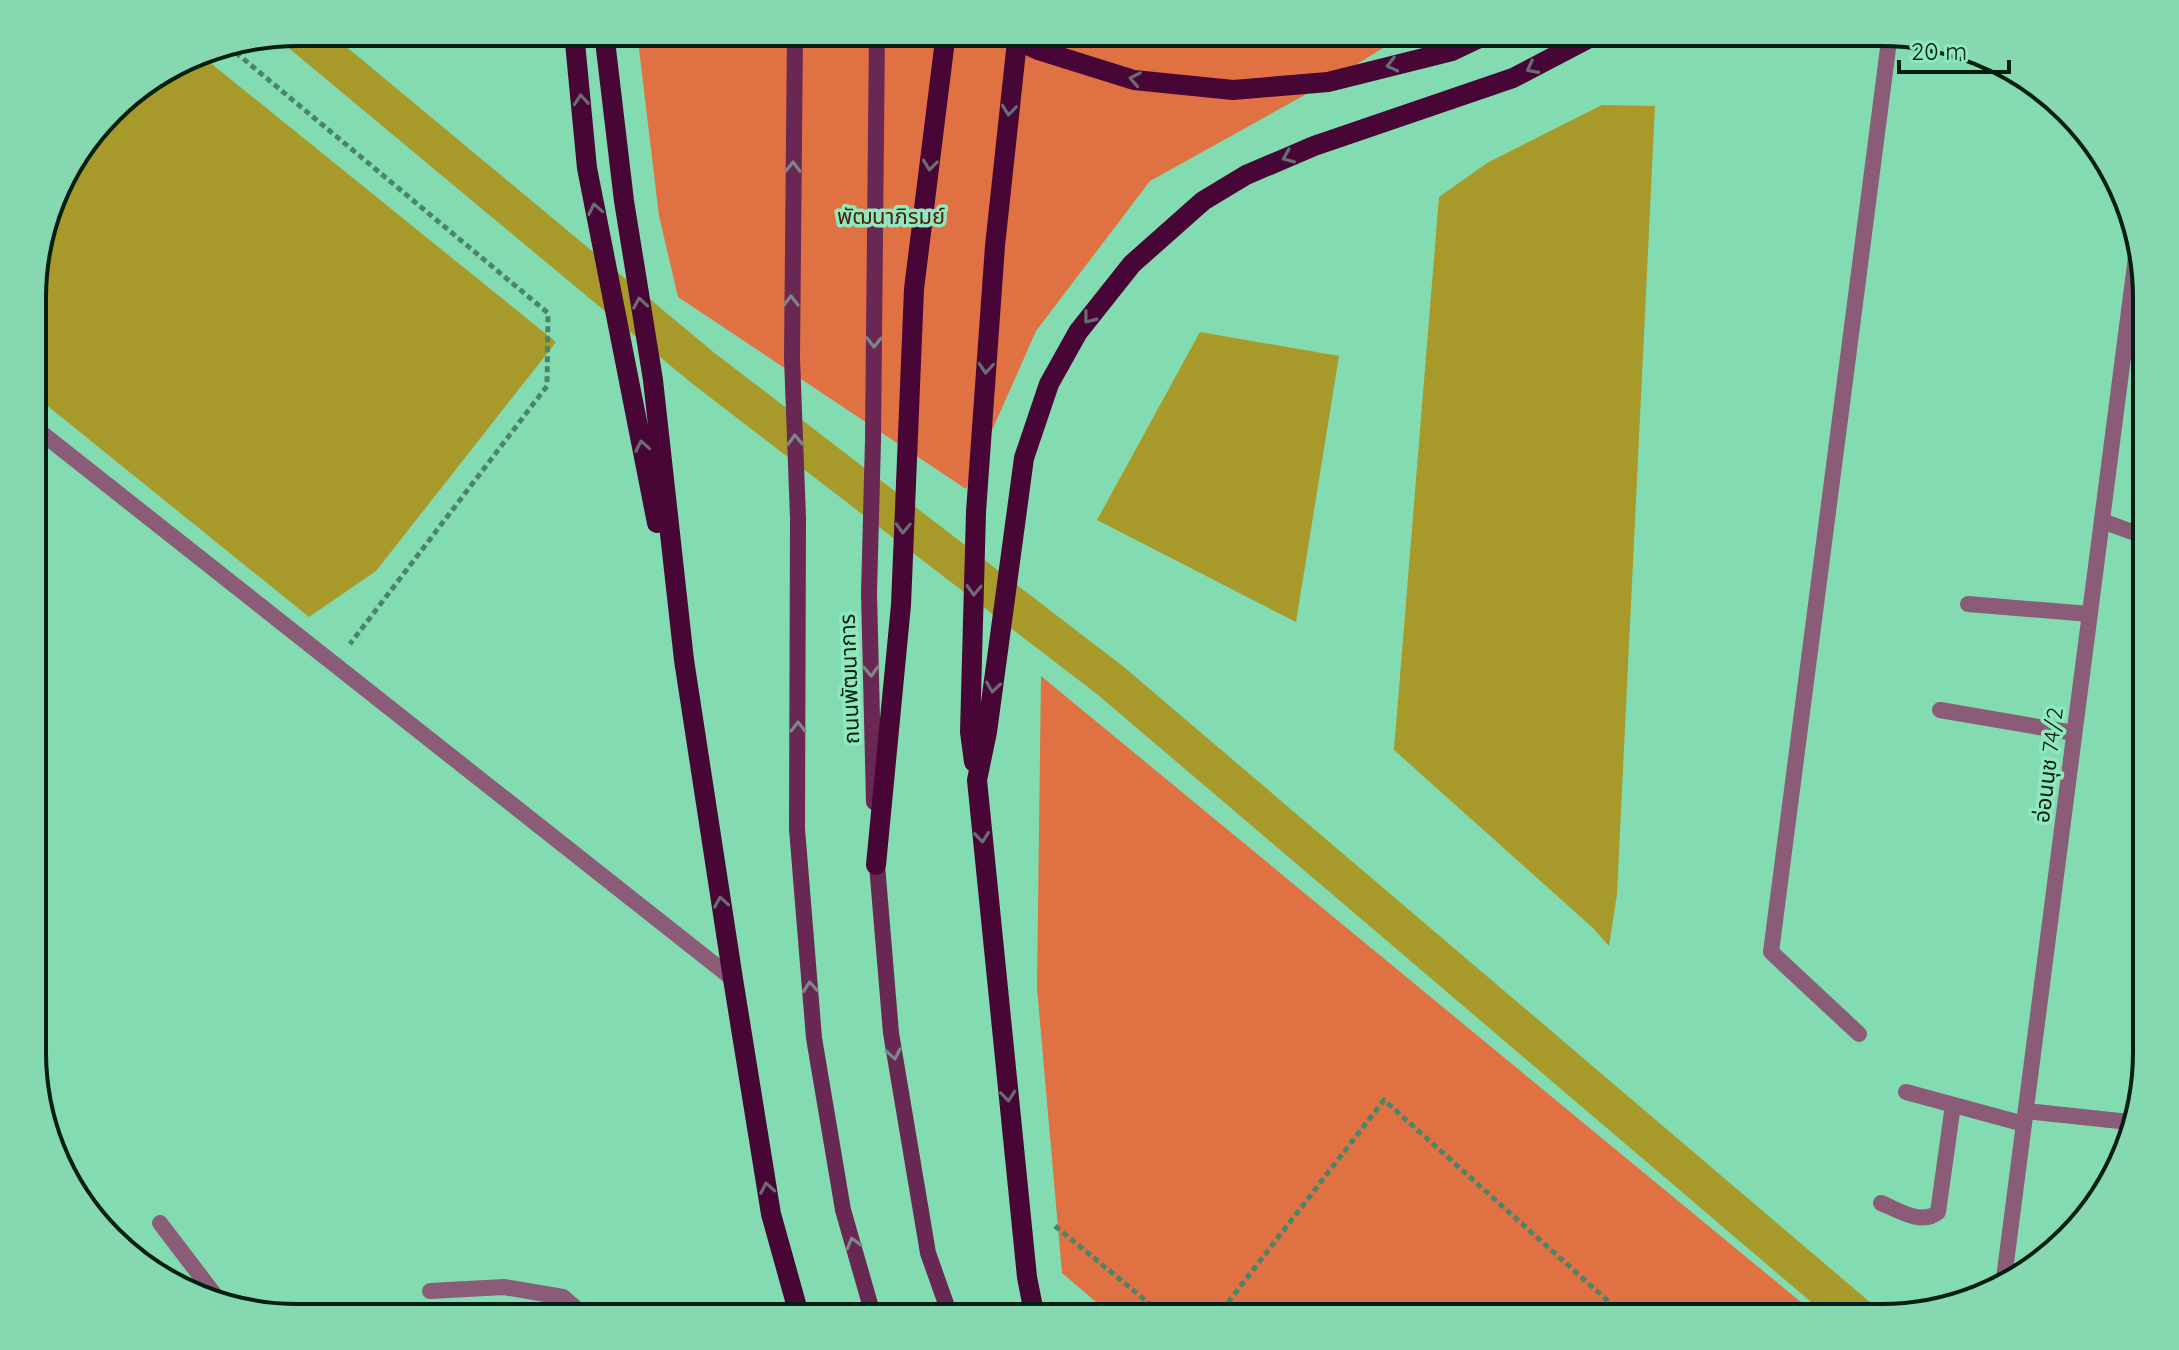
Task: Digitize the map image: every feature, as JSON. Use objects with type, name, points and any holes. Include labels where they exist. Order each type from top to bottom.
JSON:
[{"type":"main road","points":[[575,46],[587,168],[684,660]]},
{"type":"main road","points":[[606,46],[624,201],[653,380],[684,660],[771,1214],[796,1304]]},
{"type":"main road","points":[[795,46],[791,245],[798,518],[797,829],[814,1038],[843,1210],[870,1304]]},
{"type":"main road","name":"ถนนพัฒนาการ","points":[[877,46],[869,593],[876,865],[891,1033],[928,1253],[946,1304]]},
{"type":"main road","points":[[876,865],[901,605],[914,289],[944,46]]},
{"type":"main road","points":[[1016,46],[995,246],[976,512],[977,780],[1032,1304]]},
{"type":"main road","points":[[1029,46],[1134,80],[1233,90],[1328,82],[1463,46]]},
{"type":"main road","points":[[979,732],[1024,458],[1049,384],[1078,332],[1132,264],[1203,201],[1246,175],[1314,146],[1513,78],[1574,46]]},
{"type":"street","points":[[1859,1034],[1771,952],[1888,46]]},
{"type":"street","name":"อ่อนนุช 74/2","points":[[2005,1271],[2132,288]]},
{"type":"street","points":[[46,436],[733,979]]},
{"type":"street","points":[[2102,521],[2132,532]]},
{"type":"street","points":[[1968,604],[2090,614]]},
{"type":"street","points":[[1940,710],[2074,733]]},
{"type":"street","points":[[1906,1092],[1953,1105],[2025,1118],[2123,1122]]},
{"type":"street","points":[[1881,1203],[1917,1218],[1933,1216],[1938,1212],[1953,1105]]},
{"type":"street","points":[[160,1223],[209,1288]]},
{"type":"street","points":[[430,1291],[504,1287],[563,1297],[571,1304]]},
{"type":"path","points":[[237,54],[548,313],[547,386],[335,664]]},
{"type":"path","points":[[1227,1303],[1384,1100],[1610,1303]]},
{"type":"path","points":[[1055,1226],[1149,1303]]},
{"type":"green space","name":"พัฒนาภิรมย์","points":[[639,46],[1386,46],[1150,181],[1036,331],[966,489],[678,297],[659,216]]},
{"type":"green space","points":[[1041,676],[1802,1303],[1098,1304],[1062,1273],[1037,988]]},
{"type":"shaded area","points":[[210,62],[556,342],[376,571],[309,617],[46,405],[48,265],[65,201],[98,144],[132,108],[172,80]]},
{"type":"shaded area","points":[[1602,105],[1655,106],[1617,894],[1609,946],[1593,928],[1394,750],[1439,197],[1487,163]]},
{"type":"shaded area","points":[[1200,332],[1339,356],[1296,622],[1097,520]]},
{"type":"waterway","points":[[316,46],[703,368],[1111,681],[1842,1303]]}]
